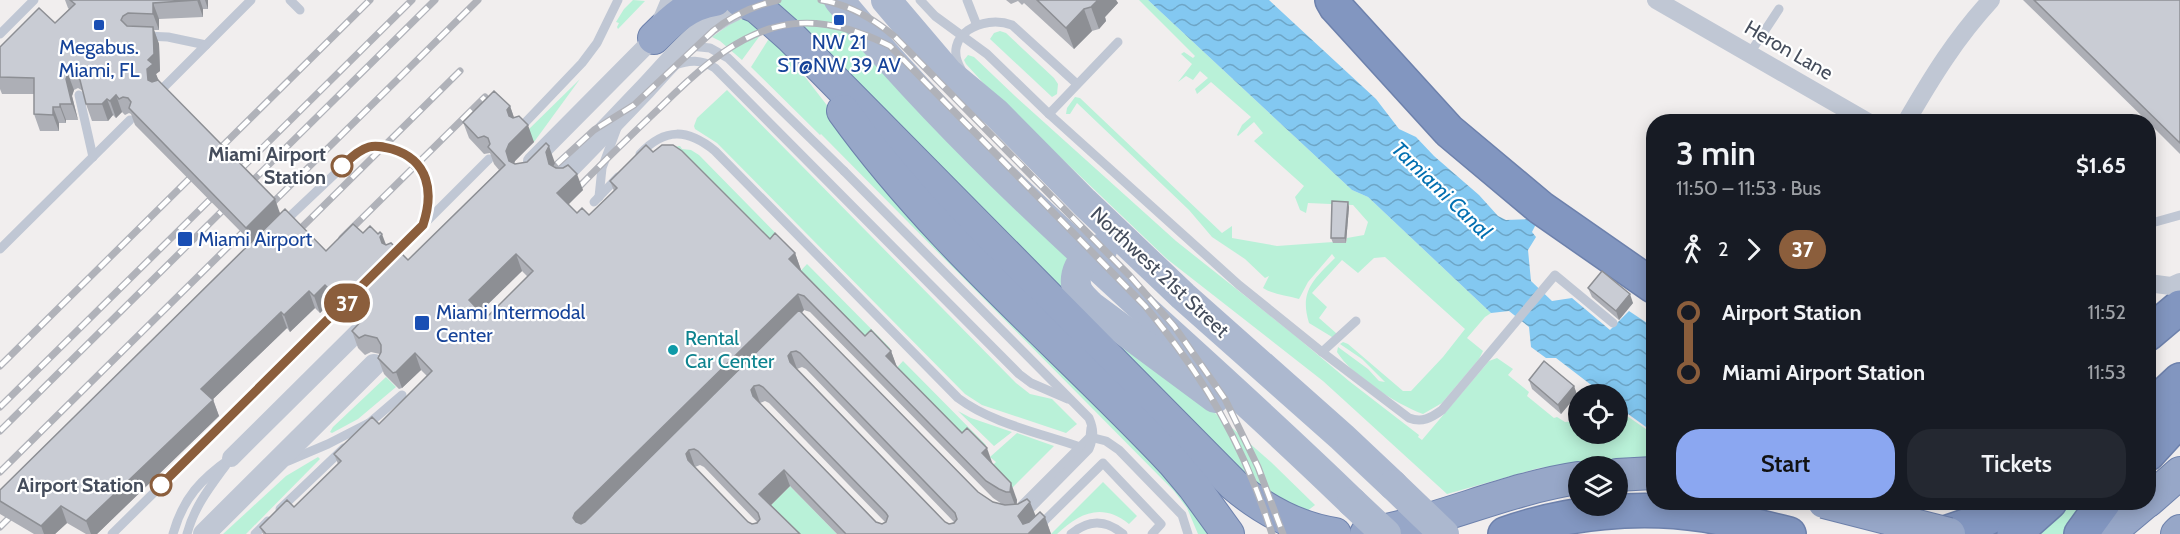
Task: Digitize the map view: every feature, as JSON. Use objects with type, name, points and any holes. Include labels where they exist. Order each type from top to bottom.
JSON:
[{"type":"highway","points":[[654,38],[684,10],[715,0]]},
{"type":"highway","points":[[1332,0],[1449,131],[1541,208],[1646,281]]},
{"type":"highway","points":[[745,2],[775,21],[1234,485],[1256,502],[1286,520],[1307,528],[1335,534]]},
{"type":"highway","points":[[806,52],[844,112],[912,197],[978,267],[1162,450],[1189,481],[1228,534]]},
{"type":"highway","points":[[2156,327],[2180,307]]},
{"type":"highway","points":[[2156,402],[2180,380]]},
{"type":"highway","points":[[2156,445],[2180,419]]},
{"type":"highway","points":[[1628,474],[1646,473]]},
{"type":"highway","points":[[2156,494],[2180,473]]},
{"type":"highway","points":[[1366,534],[1424,521],[1524,489],[1568,480]]},
{"type":"highway","points":[[1855,510],[1949,534]]},
{"type":"highway","points":[[1942,534],[1986,519],[2004,510]]},
{"type":"highway","points":[[2014,534],[2041,510]]},
{"type":"highway","points":[[2081,534],[2098,510]]},
{"type":"highway","points":[[2108,534],[2137,510]]},
{"type":"highway","points":[[1505,534],[1579,516],[1639,511],[1702,515],[1780,532]]},
{"type":"main road","name":"Northwest 21st Street","points":[[839,0],[909,83],[1086,257],[1386,534]]},
{"type":"main road","name":"Northwest 21st Street","points":[[886,0],[948,73],[996,113],[1084,202],[1183,296],[1342,437],[1444,534]]},
{"type":"main road","points":[[1086,257],[1096,249],[1111,249],[1127,257],[1183,296]]},
{"type":"street","points":[[523,170],[654,38],[670,0]]},
{"type":"street","name":"Heron Lane","points":[[1656,0],[1854,114]]},
{"type":"street","points":[[1911,114],[1939,65],[1991,0]]},
{"type":"street","points":[[565,172],[685,45],[710,22],[745,2]]},
{"type":"street","points":[[2156,284],[2171,286],[2180,282]]},
{"type":"street","points":[[231,458],[360,330]]},
{"type":"street","points":[[204,534],[374,365]]},
{"type":"lane","points":[[0,34],[34,0]]},
{"type":"lane","points":[[159,92],[251,0]]},
{"type":"lane","points":[[290,0],[300,10]]},
{"type":"lane","points":[[520,128],[582,63],[597,43],[618,0]]},
{"type":"lane","points":[[920,0],[934,15],[987,54],[1049,114],[1239,285],[1322,352],[1403,414],[1416,421],[1425,420],[1442,410],[1555,275],[1612,323]]},
{"type":"lane","points":[[967,0],[976,23]]},
{"type":"lane","points":[[1750,53],[1779,9]]},
{"type":"lane","points":[[996,113],[956,61],[956,48],[962,37],[976,23],[993,20],[1012,25],[1077,84]]},
{"type":"lane","points":[[134,36],[168,37],[206,45]]},
{"type":"lane","points":[[1049,114],[1118,42]]},
{"type":"lane","points":[[664,69],[692,60],[715,68],[1019,374],[1031,383],[1065,396],[1086,416],[1090,437],[1024,510],[1089,449],[1094,437],[1094,429],[1089,418],[844,171],[728,58],[704,47],[685,45]]},
{"type":"lane","points":[[79,95],[93,157]]},
{"type":"lane","points":[[623,112],[602,168],[596,200],[627,167]]},
{"type":"lane","points":[[0,249],[130,120]]},
{"type":"lane","points":[[635,159],[649,144],[662,136],[682,134],[703,142],[715,151],[958,398],[971,408],[986,415],[1080,447]]},
{"type":"lane","points":[[280,226],[349,160],[368,147],[377,146],[408,156],[425,175],[429,202],[423,225]]},
{"type":"lane","points":[[393,255],[489,159]]},
{"type":"lane","points":[[2156,222],[2180,215]]},
{"type":"lane","points":[[112,534],[339,310]]},
{"type":"lane","points":[[1322,352],[1356,321]]},
{"type":"lane","points":[[255,534],[369,423],[402,395]]},
{"type":"lane","points":[[271,467],[328,444],[369,423]]},
{"type":"lane","points":[[1090,437],[1106,441],[1119,450],[1182,515],[1188,534]]},
{"type":"lane","points":[[173,534],[181,513],[196,488],[210,473],[231,458]]},
{"type":"lane","points":[[187,534],[202,499],[231,458]]},
{"type":"lane","points":[[1031,534],[1103,463],[1161,524],[1152,534]]},
{"type":"lane","points":[[1071,534],[1081,526],[1104,523],[1123,534]]},
{"type":"green space","points":[[633,0],[645,1],[618,29],[619,23],[616,22]]},
{"type":"green space","points":[[766,0],[822,0],[1073,261],[1075,303]]},
{"type":"green space","points":[[1139,0],[1148,0],[1352,190],[1368,197],[1491,313],[1467,338],[1483,351],[1479,359],[1442,403],[1423,414],[1412,409],[1364,380],[1337,352],[1338,347],[1368,369],[1379,381],[1385,382],[1362,359],[1340,344],[1343,342],[1348,344],[1403,391],[1411,391],[1443,357],[1465,329],[1385,257],[1374,258],[1358,273],[1342,260],[1312,293],[1327,307],[1319,318],[1336,333],[1337,340],[1309,323],[1306,312],[1310,286],[1335,258],[1332,254],[1308,282],[1299,299],[1276,294],[1263,288],[1269,276],[1265,278],[1245,259],[1212,237],[1189,210],[1077,103],[1070,114],[1066,114],[1067,108],[1075,97],[1080,98],[1222,233],[1232,226],[1232,238],[1277,246],[1346,243],[1347,238],[1364,235],[1368,222],[1353,205],[1308,203],[1306,213],[1300,210],[1295,197],[1304,186],[1254,141],[1263,133],[1254,122],[1237,135],[1242,125],[1251,117],[1211,82],[1197,94],[1195,89],[1208,78],[1200,71],[1193,80],[1186,76],[1178,82],[1192,64],[1181,54],[1184,52],[1193,58],[1195,56]]},
{"type":"green space","points":[[744,19],[764,30],[742,60],[712,37],[736,20]]},
{"type":"green space","points":[[1000,31],[1006,33],[1054,78],[1058,84],[1057,94],[1052,97],[990,39],[994,33]]},
{"type":"green space","points":[[770,37],[774,37],[864,153],[1151,457],[1213,534],[1198,534],[1187,508],[1174,491],[821,134],[751,67]]},
{"type":"green space","points":[[968,55],[974,57],[1176,241],[1419,435],[1418,437],[1422,440],[1489,361],[1497,358],[1513,369],[1508,375],[1529,392],[1527,396],[1554,418],[1568,422],[1568,444],[1628,444],[1628,417],[1646,429],[1646,459],[1628,460],[1628,456],[1568,456],[1568,465],[1539,468],[1447,494],[1323,381],[1167,259],[986,86],[964,60]]},
{"type":"green space","points":[[580,79],[534,142],[525,133]]},
{"type":"green space","points":[[727,90],[1016,383],[1030,394],[1052,399],[1077,424],[1066,433],[982,405],[965,394],[717,143],[695,129],[697,118]]},
{"type":"green space","points":[[680,146],[682,149],[691,150],[699,155],[794,252],[792,261],[672,147]]},
{"type":"green space","points":[[807,264],[890,348],[887,357],[796,276]]},
{"type":"green space","points":[[1105,335],[1207,406],[1272,463],[1315,505],[1306,512],[1290,507],[1247,478]]},
{"type":"green space","points":[[903,361],[986,445],[983,448],[983,454],[892,373]]},
{"type":"green space","points":[[386,377],[396,387],[358,419],[330,432],[333,427]]},
{"type":"green space","points":[[958,411],[971,418],[1012,432],[994,446]]},
{"type":"green space","points":[[1017,433],[1054,446],[1009,491],[988,470],[996,462],[990,457]]},
{"type":"green space","points":[[318,457],[320,459],[246,534],[223,534],[286,476]]},
{"type":"green space","points":[[1103,482],[1137,516],[1129,524],[1109,513],[1091,513],[1074,520],[1057,534],[1051,534]]},
{"type":"green space","points":[[790,486],[837,534],[789,534],[766,510]]},
{"type":"green space","points":[[2060,510],[2088,510],[2066,534],[2031,534]]},
{"type":"water","name":"Tamiami Canal","points":[[1148,0],[1269,0],[1376,99],[1399,129],[1416,137],[1479,195],[1498,216],[1506,220],[1529,219],[1536,224],[1532,232],[1536,237],[1528,250],[1531,281],[1552,301],[1572,298],[1610,330],[1629,311],[1646,322],[1646,427],[1628,414],[1628,384],[1590,384],[1556,358],[1546,358],[1531,347],[1529,327],[1509,311],[1491,313],[1368,197],[1352,190]]},
{"type":"pier","points":[[1782,510],[1887,510],[1926,534],[1774,534],[1771,532],[1776,511],[1836,526],[1878,531]]},
{"type":"building","points":[[70,0],[197,0],[153,3],[153,14],[128,13],[121,20],[127,26],[153,27],[154,54],[148,60],[153,64],[147,69],[148,80],[152,82],[158,80],[275,199],[246,228],[129,108],[131,102],[128,98],[119,99],[116,95],[110,101],[107,99],[102,104],[86,104],[79,76],[72,72],[66,79],[72,104],[60,104],[60,107],[53,107],[53,115],[34,114],[34,78],[0,77],[0,47],[39,8],[55,23],[75,4]]},
{"type":"building","points":[[1037,0],[1098,0],[1091,7],[1084,9],[1066,28]]},
{"type":"building","points":[[2034,0],[2180,0],[2180,143],[2156,119],[2156,114],[2150,114]]},
{"type":"building","name":"Rental Car Center","points":[[494,91],[510,106],[507,110],[509,116],[513,118],[519,116],[528,125],[509,144],[506,151],[509,161],[515,164],[527,162],[546,143],[549,146],[546,152],[549,164],[556,168],[568,165],[577,174],[557,193],[577,213],[582,208],[589,215],[617,188],[610,181],[646,145],[653,152],[662,145],[673,145],[682,151],[770,239],[775,233],[795,253],[789,259],[865,336],[871,330],[891,351],[886,356],[962,433],[967,428],[987,448],[982,453],[1011,483],[1010,492],[1006,492],[986,481],[804,296],[798,294],[575,513],[573,518],[576,522],[581,524],[585,522],[799,310],[978,492],[993,502],[1005,505],[1018,504],[1027,499],[1030,502],[1018,516],[1023,524],[1029,522],[1040,512],[1045,517],[1028,534],[846,534],[784,470],[759,494],[800,534],[266,534],[260,527],[287,500],[294,507],[341,461],[334,454],[372,417],[379,424],[432,371],[415,353],[393,373],[378,358],[381,345],[377,338],[365,335],[359,338],[352,331],[365,317],[365,310],[361,305],[352,302],[346,306],[338,298],[339,291],[325,285],[314,296],[309,291],[284,315],[281,312],[201,389],[213,400],[86,521],[61,506],[41,526],[0,501],[0,490],[285,209],[326,251],[353,224],[363,233],[370,226],[378,234],[380,232],[382,243],[386,245],[391,243],[408,260],[505,165],[488,147],[490,144],[488,138],[484,136],[478,138],[463,122]],"holes":[[[516,254],[533,271],[486,318],[469,300]],[[791,352],[800,353],[955,513],[957,519],[954,523],[945,522],[790,362],[788,356]],[[754,386],[763,387],[886,513],[888,516],[886,522],[882,524],[876,522],[753,396],[751,390]],[[689,450],[698,451],[758,513],[760,519],[757,523],[748,522],[688,460],[686,454]]]},
{"type":"building","points":[[1332,201],[1348,202],[1345,238],[1331,238]]},
{"type":"building","points":[[1602,271],[1630,294],[1616,311],[1588,288]]},
{"type":"building","points":[[1544,361],[1572,384],[1568,384],[1568,393],[1558,405],[1529,380]]},
{"type":"railway","points":[[0,366],[370,0]]},
{"type":"railway","points":[[0,407],[412,0]]},
{"type":"railway","points":[[0,431],[435,0]]},
{"type":"railway","points":[[0,472],[478,0]]},
{"type":"railway","points":[[557,164],[594,130],[634,105],[721,25],[744,12],[778,0]]},
{"type":"railway","points":[[821,0],[861,13],[895,37],[1130,276],[1174,326],[1225,399],[1258,467],[1283,534]]},
{"type":"railway","points":[[579,187],[699,71],[749,37],[774,28],[800,23],[828,25],[857,32],[890,46],[1145,306],[1167,333],[1204,387],[1235,441],[1261,501],[1272,534]]},
{"type":"railway","points":[[292,237],[460,71]]},
{"type":"railway","points":[[342,238],[485,97]]},
{"type":"railway","points":[[0,527],[19,508]]},
{"type":"bus line","name":"37","points":[[161,485],[423,225],[429,202],[428,184],[425,175],[408,156],[388,148],[368,147],[342,166]]},
{"type":"place","name":"NW 21 ST@NW 39 AV","points":[[839,20]]},
{"type":"place","name":"Megabus. Miami, FL","points":[[99,25]]},
{"type":"place","name":"Miami Airport Station","points":[[342,166]]},
{"type":"place","name":"Miami Airport","points":[[185,239]]},
{"type":"place","name":"Miami Intermodal Center","points":[[422,323]]},
{"type":"place","name":"Rental Car Center","points":[[673,350]]},
{"type":"place","name":"Airport Station","points":[[161,485]]}]
